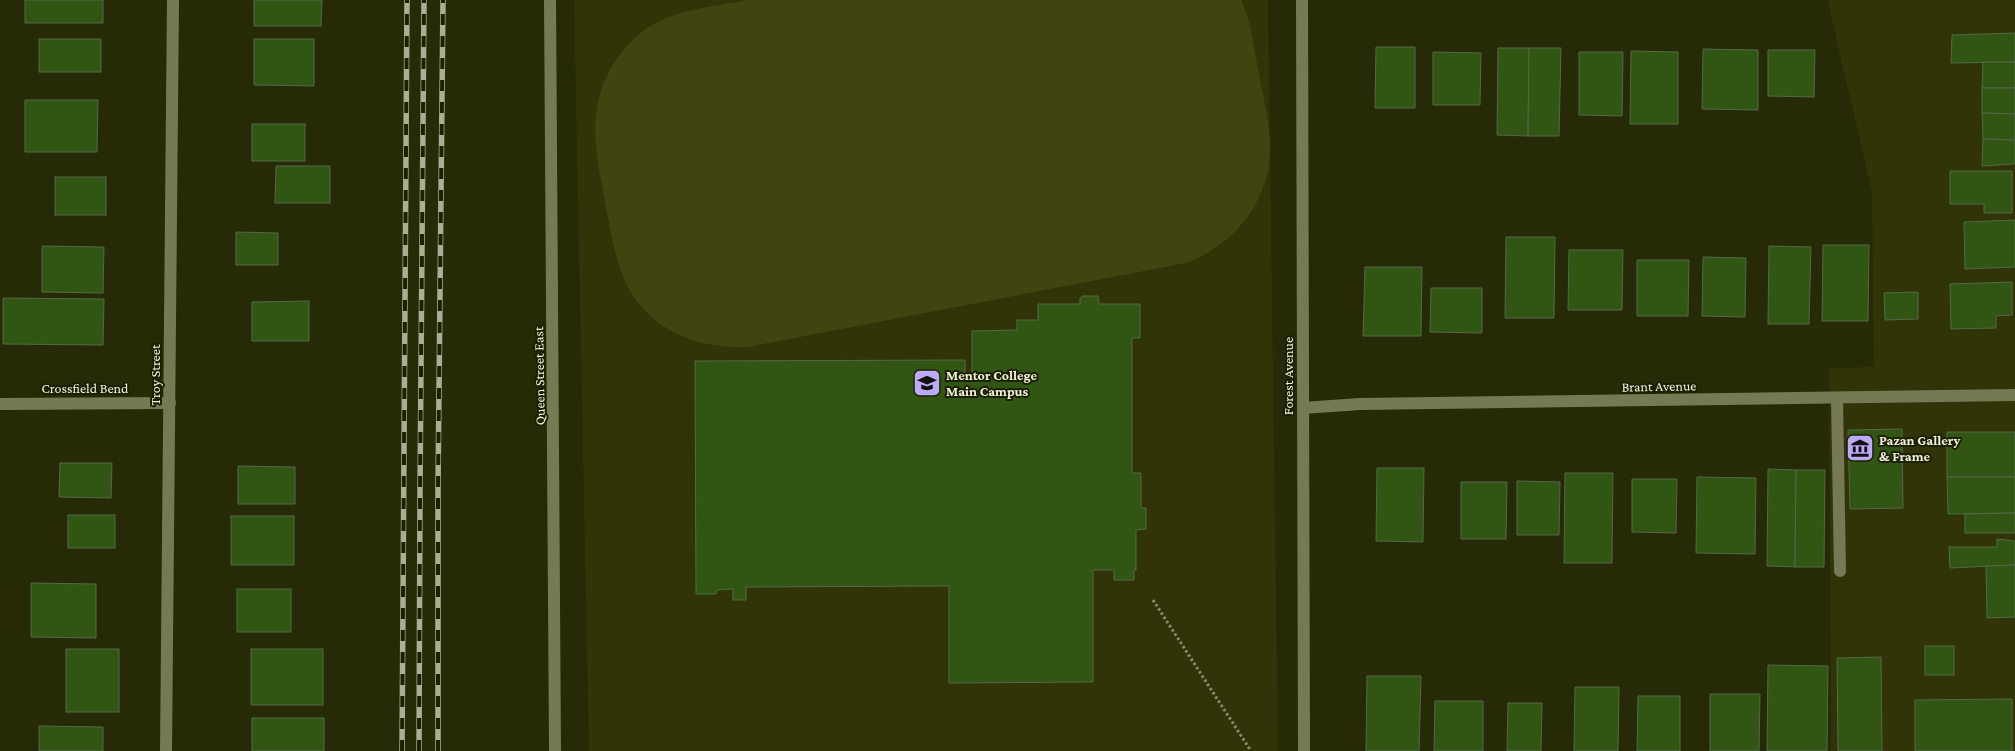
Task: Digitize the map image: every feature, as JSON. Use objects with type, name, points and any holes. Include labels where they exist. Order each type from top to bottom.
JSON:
[{"type":"street","name":"Troy Street","points":[[166,751],[173,0]]},
{"type":"street","name":"Queen Street East","points":[[550,0],[555,751]]},
{"type":"street","name":"Forest Avenue","points":[[1302,0],[1304,751]]},
{"type":"street","name":"Brant Avenue","points":[[1303,408],[1360,404],[2015,395]]},
{"type":"street","points":[[1837,398],[1840,571]]},
{"type":"street","name":"Crossfield Bend","points":[[0,404],[170,403]]},
{"type":"path","points":[[1153,600],[1251,751]]},
{"type":"shaded area","name":"Mentor College Main Campus","points":[[574,0],[1268,0],[1278,751],[589,751]]},
{"type":"shaded area","points":[[747,0],[1241,0],[1250,27],[1268,124],[1270,141],[1269,162],[1265,181],[1258,199],[1236,231],[1204,255],[1186,263],[748,347],[717,346],[688,339],[662,325],[639,304],[621,272],[597,157],[595,121],[598,103],[603,85],[614,63],[629,43],[643,31],[680,13]]},
{"type":"shaded area","points":[[1829,0],[2015,0],[2015,751],[1831,751],[1829,368],[1874,367],[1872,192],[1829,7]]},
{"type":"building","points":[[25,0],[103,0],[103,23],[25,23]]},
{"type":"building","points":[[254,0],[322,0],[321,26],[254,26]]},
{"type":"building","points":[[2015,33],[2015,62],[1951,63],[1952,35]]},
{"type":"building","points":[[39,39],[101,39],[101,72],[39,72]]},
{"type":"building","points":[[254,39],[314,39],[314,86],[254,85]]},
{"type":"building","points":[[1376,47],[1415,47],[1415,108],[1375,108]]},
{"type":"building","points":[[1498,48],[1529,48],[1528,136],[1497,135]]},
{"type":"building","points":[[1529,48],[1561,48],[1559,136],[1528,136]]},
{"type":"building","points":[[1703,49],[1758,50],[1758,110],[1702,109]]},
{"type":"building","points":[[1768,50],[1815,50],[1814,97],[1768,96]]},
{"type":"building","points":[[1631,51],[1678,52],[1678,124],[1630,124]]},
{"type":"building","points":[[1433,52],[1481,53],[1480,105],[1433,105]]},
{"type":"building","points":[[1579,52],[1623,52],[1622,116],[1579,115]]},
{"type":"building","points":[[1983,62],[2015,62],[2015,88],[1982,88]]},
{"type":"building","points":[[1982,88],[2015,88],[2015,114],[1982,113]]},
{"type":"building","points":[[25,100],[98,100],[97,152],[25,152]]},
{"type":"building","points":[[1982,113],[2015,114],[2015,140],[1983,139]]},
{"type":"building","points":[[252,124],[305,124],[305,161],[252,161]]},
{"type":"building","points":[[1983,139],[2015,140],[2015,164],[1982,166]]},
{"type":"building","points":[[276,166],[330,166],[330,203],[275,203]]},
{"type":"building","points":[[1950,171],[2012,171],[2012,213],[1984,213],[1984,204],[1950,204]]},
{"type":"building","points":[[55,177],[106,177],[106,215],[55,215]]},
{"type":"building","points":[[2015,220],[2015,267],[1965,269],[1964,222]]},
{"type":"building","points":[[236,232],[278,233],[278,265],[236,265]]},
{"type":"building","points":[[1506,237],[1555,237],[1554,318],[1505,318]]},
{"type":"building","points":[[1823,245],[1869,245],[1868,321],[1822,321]]},
{"type":"building","points":[[42,246],[104,247],[103,293],[42,292]]},
{"type":"building","points":[[1769,246],[1811,247],[1809,324],[1768,324]]},
{"type":"building","points":[[1569,250],[1623,250],[1622,310],[1568,310]]},
{"type":"building","points":[[1703,257],[1746,258],[1745,317],[1702,316]]},
{"type":"building","points":[[1637,260],[1689,260],[1688,316],[1637,316]]},
{"type":"building","points":[[1365,267],[1422,267],[1421,336],[1363,336]]},
{"type":"building","points":[[2012,282],[2012,315],[1996,316],[1996,328],[1951,329],[1950,284]]},
{"type":"building","points":[[1431,288],[1482,288],[1482,333],[1430,332]]},
{"type":"building","points":[[1918,292],[1918,319],[1885,320],[1884,293]]},
{"type":"building","points":[[1082,296],[1098,296],[1099,304],[1140,304],[1140,338],[1132,338],[1132,473],[1141,473],[1141,508],[1146,508],[1146,529],[1136,530],[1136,570],[1134,570],[1134,580],[1114,580],[1114,570],[1093,570],[1093,682],[949,683],[949,586],[746,587],[746,600],[733,600],[733,589],[717,590],[716,594],[696,594],[695,361],[965,360],[965,378],[972,378],[972,331],[1017,330],[1017,320],[1038,320],[1038,304],[1080,304]]},
{"type":"building","points":[[3,298],[104,299],[103,345],[3,344]]},
{"type":"building","points":[[309,301],[309,341],[252,341],[252,302]]},
{"type":"building","points":[[1902,429],[1903,508],[1850,509],[1848,430]]},
{"type":"building","points":[[1947,432],[2015,432],[2015,477],[1947,477]]},
{"type":"building","points":[[60,463],[112,463],[111,498],[59,497]]},
{"type":"building","points":[[238,466],[295,467],[295,504],[238,504]]},
{"type":"building","points":[[1377,468],[1424,468],[1423,542],[1376,541]]},
{"type":"building","points":[[1768,469],[1796,470],[1795,567],[1767,566]]},
{"type":"building","points":[[1796,470],[1825,470],[1824,567],[1795,567]]},
{"type":"building","points":[[1565,473],[1613,473],[1612,563],[1564,563]]},
{"type":"building","points":[[1697,477],[1756,478],[1755,554],[1696,553]]},
{"type":"building","points":[[1947,477],[2015,477],[2015,513],[1948,514]]},
{"type":"building","points":[[1632,479],[1677,479],[1676,533],[1632,532]]},
{"type":"building","points":[[1517,481],[1560,482],[1559,535],[1517,535]]},
{"type":"building","points":[[1461,482],[1507,482],[1506,539],[1461,539]]},
{"type":"building","points":[[2015,513],[2015,533],[1965,533],[1965,514]]},
{"type":"building","points":[[68,515],[115,515],[115,548],[68,548]]},
{"type":"building","points":[[231,516],[294,516],[294,565],[231,565]]},
{"type":"building","points":[[1997,539],[2015,541],[2015,565],[1950,568],[1949,547],[1997,547]]},
{"type":"building","points":[[2015,565],[2015,617],[1987,618],[1986,566]]},
{"type":"building","points":[[31,583],[96,584],[96,638],[31,637]]},
{"type":"building","points":[[237,589],[291,589],[291,632],[237,632]]},
{"type":"building","points":[[1925,646],[1954,646],[1954,675],[1925,675]]},
{"type":"building","points":[[66,649],[119,649],[119,712],[66,712]]},
{"type":"building","points":[[251,649],[323,649],[323,705],[251,705]]},
{"type":"building","points":[[1881,657],[1882,751],[1838,751],[1837,658]]},
{"type":"building","points":[[1768,665],[1828,666],[1827,751],[1767,751]]},
{"type":"building","points":[[1367,676],[1421,676],[1419,751],[1366,751]]},
{"type":"building","points":[[1575,687],[1619,687],[1618,751],[1574,751]]},
{"type":"building","points":[[1710,694],[1760,694],[1759,751],[1710,751]]},
{"type":"building","points":[[1638,696],[1680,696],[1680,751],[1637,751]]},
{"type":"building","points":[[2012,699],[2012,751],[1915,751],[1915,700]]},
{"type":"building","points":[[1435,701],[1483,701],[1483,751],[1434,751]]},
{"type":"building","points":[[1508,703],[1542,703],[1541,751],[1507,751]]},
{"type":"building","points":[[252,718],[324,718],[324,751],[252,751]]},
{"type":"building","points":[[39,726],[103,727],[103,751],[39,751]]},
{"type":"railway","points":[[402,751],[407,0]]},
{"type":"railway","points":[[419,751],[424,0]]},
{"type":"railway","points":[[438,751],[438,489],[443,0]]},
{"type":"place","name":"Mentor College Main Campus","points":[[927,383]]},
{"type":"place","name":"Pazan Gallery & Frame","points":[[1860,448]]}]
